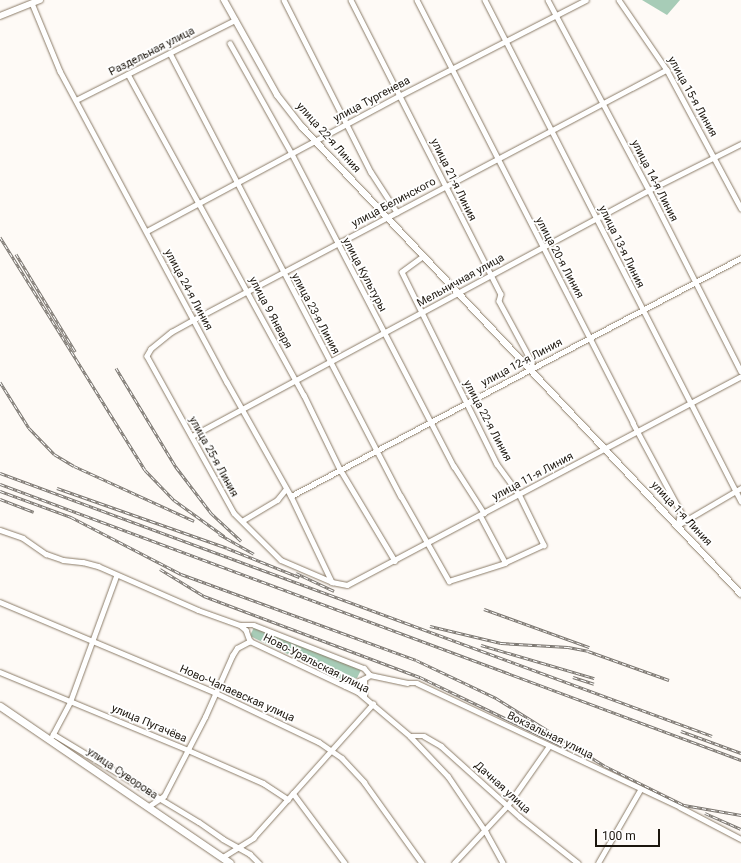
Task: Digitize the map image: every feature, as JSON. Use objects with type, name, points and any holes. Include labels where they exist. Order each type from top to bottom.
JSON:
[{"type":"main road","points":[[0,16],[40,0]]},
{"type":"main road","name":"улица 22-я Линия","points":[[224,0],[277,95],[315,141],[459,292]]},
{"type":"main road","name":"улица 21-я Линия","points":[[459,292],[606,448]]},
{"type":"main road","name":"улица 1-я Линия","points":[[606,448],[741,594]]},
{"type":"main road","name":"улица Суворова","points":[[0,706],[52,737],[230,863]]},
{"type":"street","name":"улица 22-я Линия","points":[[284,0],[371,172],[398,212]]},
{"type":"street","name":"улица 21-я Линия","points":[[351,0],[445,187],[501,294],[499,301],[532,362],[532,369]]},
{"type":"street","name":"улица 20-я Линия","points":[[417,0],[681,512],[678,525]]},
{"type":"street","name":"улица 13-я Линия","points":[[485,0],[642,310],[741,501]]},
{"type":"street","name":"улица 14-я Линия","points":[[548,0],[649,190],[741,371]]},
{"type":"street","name":"улица Тургенева","points":[[147,231],[399,96],[586,0]]},
{"type":"street","name":"улица 15-я Линия","points":[[619,0],[667,70],[741,208]]},
{"type":"street","name":"улица 24-я Линия","points":[[32,3],[60,71],[286,490],[291,496],[332,582]]},
{"type":"street","name":"Раздельная улица","points":[[76,100],[235,20]]},
{"type":"street","name":"улица Культуры","points":[[230,44],[292,154],[454,466],[482,514],[505,563]]},
{"type":"street","name":"улица 23-я Линия","points":[[170,53],[236,184],[449,581],[505,563]]},
{"type":"street","name":"улица Белинского","points":[[194,320],[603,102],[667,70]]},
{"type":"street","name":"улица 9 Января","points":[[128,74],[198,204],[248,291],[296,380],[340,469],[395,561]]},
{"type":"street","name":"Мельничная улица","points":[[192,436],[242,407],[296,380],[649,190],[741,144]]},
{"type":"street","name":"улица 22-я Линия","points":[[424,256],[402,272],[497,464],[519,494],[544,545],[505,563]]},
{"type":"street","name":"улица 12-я Линия","points":[[291,496],[741,258]]},
{"type":"street","name":"улица 25-я Линия","points":[[194,320],[172,332],[151,349],[147,356],[234,514],[281,560],[332,582]]},
{"type":"street","name":"улица 11-я Линия","points":[[332,582],[347,585],[395,561],[639,431],[689,401],[741,376]]},
{"type":"street","points":[[678,525],[741,488]]},
{"type":"street","points":[[242,521],[277,500],[286,490]]},
{"type":"street","points":[[0,530],[23,538],[46,554],[63,560],[83,562],[240,625],[254,625],[364,668],[370,675],[345,686]]},
{"type":"street","points":[[116,576],[70,702],[52,737],[199,822],[237,848],[250,854],[259,863]]},
{"type":"street","name":"Ново-Чапаевская улица","points":[[0,602],[92,642],[214,692],[319,742],[332,751],[364,782],[422,863]]},
{"type":"street","name":"Ново-Уральская улица","points":[[240,625],[246,630],[250,640],[364,696],[410,736],[448,776],[486,832],[503,863]]},
{"type":"street","points":[[149,806],[164,796],[188,750],[234,652],[250,640]]},
{"type":"street","name":"улица Пугачёва","points":[[0,672],[188,750],[263,783],[288,799]]},
{"type":"street","name":"Вокзальная улица","points":[[370,675],[407,683],[417,683],[445,694],[640,790],[680,806],[741,839]]},
{"type":"street","points":[[364,678],[364,696]]},
{"type":"street","points":[[222,858],[252,838],[373,704]]},
{"type":"street","name":"Дачная улица","points":[[410,736],[424,736],[433,740],[507,806],[578,863]]},
{"type":"street","points":[[454,863],[486,832],[507,806],[549,746]]},
{"type":"street","points":[[598,863],[640,790]]},
{"type":"street","points":[[293,793],[345,863]]},
{"type":"green space","points":[[642,0],[680,0],[667,15]]},
{"type":"green space","points":[[254,627],[361,670],[357,678],[345,681],[250,636]]},
{"type":"railway","points":[[0,237],[145,470],[174,500],[224,536]]},
{"type":"railway","points":[[16,254],[75,351]]},
{"type":"railway","points":[[116,368],[176,467],[211,513],[241,541]]},
{"type":"railway","points":[[0,382],[29,428],[54,454],[74,466],[194,521]]},
{"type":"railway","points":[[0,473],[712,736]]},
{"type":"railway","points":[[0,484],[741,760]]},
{"type":"railway","points":[[57,488],[227,548],[299,577]]},
{"type":"railway","points":[[0,491],[71,517],[181,574],[416,660],[496,698],[605,766],[684,805],[741,815]]},
{"type":"railway","points":[[0,499],[34,512]]},
{"type":"railway","points":[[219,534],[254,554]]},
{"type":"railway","points":[[160,569],[204,596],[420,677],[569,749]]},
{"type":"railway","points":[[296,573],[334,591]]},
{"type":"railway","points":[[484,609],[589,647]]},
{"type":"railway","points":[[430,626],[501,643],[568,647],[588,651],[669,680]]},
{"type":"railway","points":[[481,645],[594,678]]},
{"type":"railway","points":[[573,677],[594,684]]},
{"type":"railway","points":[[681,731],[741,753]]},
{"type":"railway","points":[[705,813],[741,829]]}]
